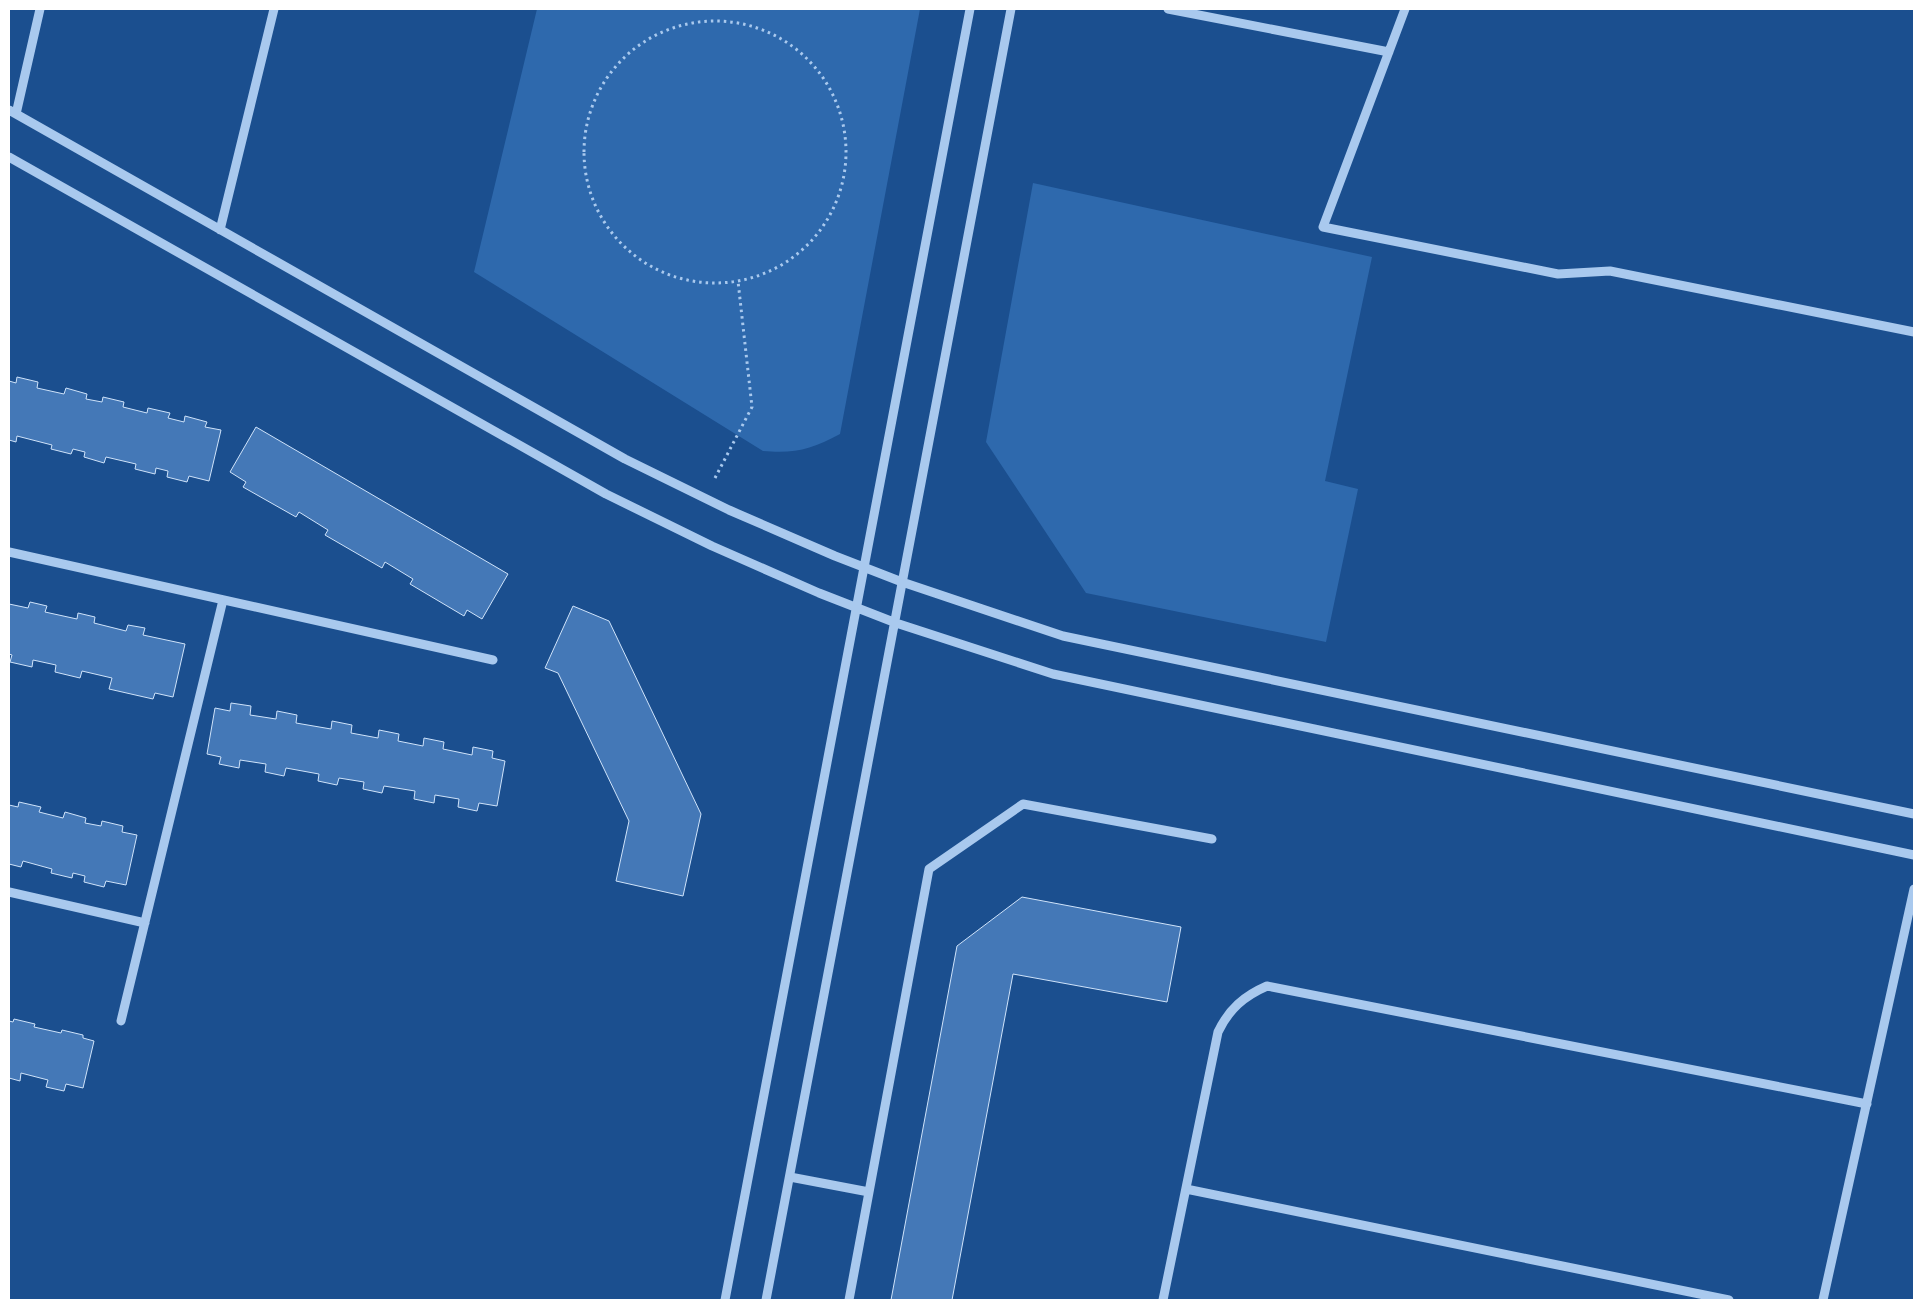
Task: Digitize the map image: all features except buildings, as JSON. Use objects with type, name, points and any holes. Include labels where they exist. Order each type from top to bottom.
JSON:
[{"type":"street","points":[[40,9],[12,112],[523,403],[625,459],[704,498],[864,567],[902,582],[1063,636],[1914,814]]},
{"type":"street","points":[[220,230],[274,9]]},
{"type":"street","points":[[725,1300],[970,9]]},
{"type":"street","points":[[766,1300],[1010,9]]},
{"type":"street","points":[[1168,9],[1389,52]]},
{"type":"street","points":[[1405,9],[1323,227],[1558,274],[1610,271],[1914,332]]},
{"type":"street","points":[[9,157],[606,494],[712,546],[819,593],[895,622],[1052,674],[1914,854]]},
{"type":"street","points":[[9,552],[493,660]]},
{"type":"street","points":[[121,1021],[223,600]]},
{"type":"street","points":[[849,1300],[929,869],[1023,804],[1212,839]]},
{"type":"street","points":[[1823,1300],[1914,889]]},
{"type":"street","points":[[9,892],[145,923]]},
{"type":"street","points":[[1163,1300],[1218,1032],[1232,1009],[1241,1000],[1267,986],[1866,1104]]},
{"type":"street","points":[[790,1177],[869,1192]]},
{"type":"street","points":[[1186,1189],[1729,1300]]},
{"type":"path","points":[[702,21],[730,21],[757,27],[780,38],[801,52],[819,70],[832,92],[842,115],[846,140],[846,166],[840,193],[828,219],[817,234],[790,260],[765,273],[738,281],[710,283],[682,278],[656,269],[632,253],[612,233],[597,209],[587,183],[584,155],[586,127],[594,100],[608,76],[626,55],[648,38],[674,27],[702,21]]},
{"type":"path","points":[[704,498],[752,407],[738,281]]},
{"type":"shaded area","points":[[537,9],[920,9],[840,434],[812,447],[794,451],[763,451],[474,272]]},
{"type":"shaded area","points":[[1033,183],[1372,257],[1325,481],[1358,489],[1326,642],[1086,593],[986,442]]}]
